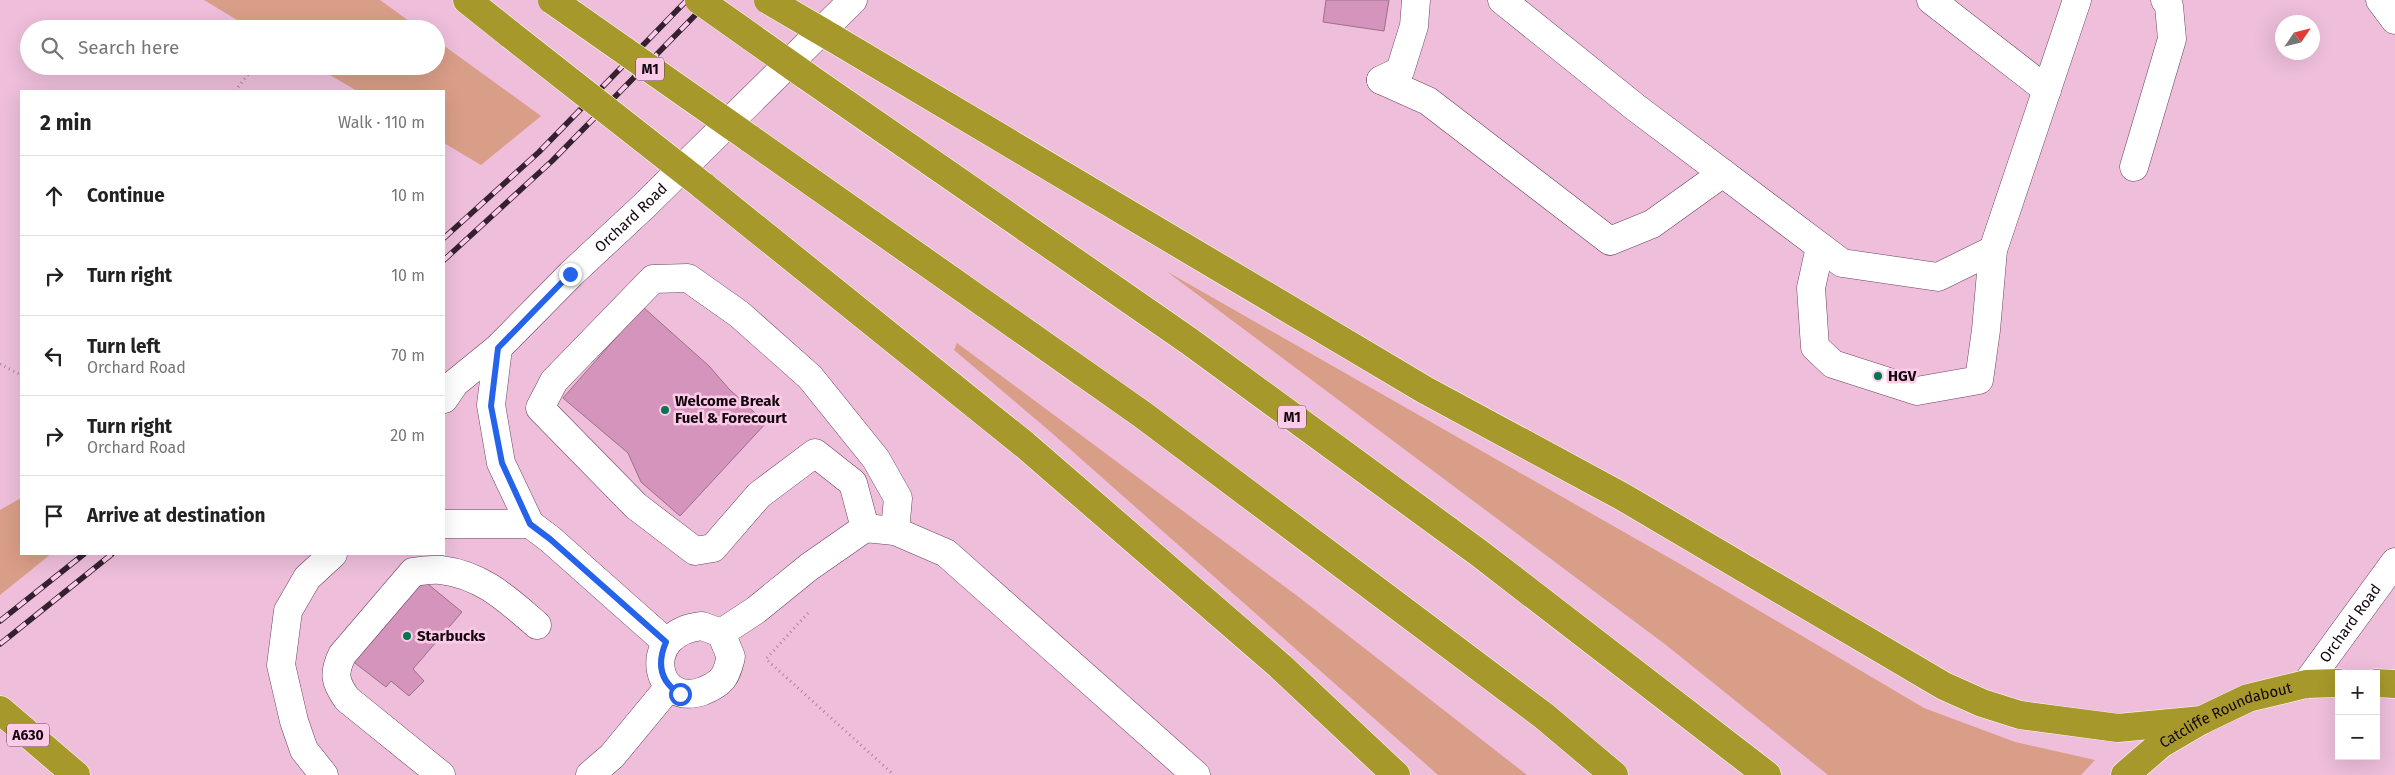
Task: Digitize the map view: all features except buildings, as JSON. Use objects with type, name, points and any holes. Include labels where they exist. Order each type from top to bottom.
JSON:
[{"type":"highway","points":[[467,0],[702,185],[1025,445],[1280,666],[1396,775]]},
{"type":"highway","name":"M1","points":[[552,0],[1143,415],[1544,716],[1614,775]]},
{"type":"highway","name":"M1","points":[[699,0],[1189,341],[1479,553],[1767,775]]},
{"type":"highway","points":[[768,0],[1425,390],[1623,497],[1944,686],[1982,703],[2020,715],[2118,728],[2202,720]]},
{"type":"highway","name":"Catcliffe Roundabout","points":[[2125,775],[2161,744],[2202,720],[2248,698],[2306,684],[2335,683]]},
{"type":"highway","points":[[2380,683],[2395,684]]},
{"type":"highway","name":"A630","points":[[0,710],[67,767]]},
{"type":"lane","name":"Orchard Road","points":[[445,398],[455,383],[498,348],[570,274],[644,206],[853,0]]},
{"type":"lane","points":[[1416,0],[1414,26],[1400,71],[1381,80],[1428,101],[1610,241],[1652,224],[1723,173]]},
{"type":"lane","points":[[1502,0],[1620,95],[1842,263],[1938,277],[1993,250]]},
{"type":"lane","points":[[1931,0],[2047,90]]},
{"type":"lane","points":[[1820,247],[1811,288],[1815,346],[1833,364],[1918,392],[1979,380],[1986,330],[1993,250],[2077,0]]},
{"type":"lane","points":[[2134,167],[2172,39],[2169,6],[2164,0]]},
{"type":"lane","points":[[2380,0],[2395,20]]},
{"type":"lane","points":[[865,528],[853,483],[815,453],[759,495],[713,548],[695,551],[636,506],[540,408],[554,381],[654,279],[688,278],[740,314],[810,377],[876,459],[898,498],[895,531]]},
{"type":"lane","points":[[498,348],[491,406],[502,463],[530,524],[550,539],[666,642]]},
{"type":"lane","points":[[445,524],[530,524]]},
{"type":"lane","points":[[720,633],[756,610],[809,568],[865,528],[895,531],[946,553],[1196,775]]},
{"type":"lane","points":[[324,775],[304,750],[294,721],[281,665],[288,611],[307,578],[333,555]]},
{"type":"lane","name":"Orchard Road","points":[[2306,684],[2395,562]]},
{"type":"lane","points":[[441,775],[347,699],[338,687],[335,670],[342,655],[413,572],[440,570],[470,577],[495,588],[537,625]]},
{"type":"lane","points":[[702,626],[720,633],[731,657],[722,679],[706,690],[692,695],[680,694],[669,687],[664,678],[660,656],[666,642],[687,627],[702,626]]},
{"type":"lane","points":[[590,775],[612,756],[669,687]]},
{"type":"path","points":[[236,90],[247,75]]},
{"type":"path","points":[[0,364],[20,374]]},
{"type":"path","points":[[810,610],[766,659],[894,775]]},
{"type":"shaded area","points":[[204,0],[380,0],[408,20],[237,20]]},
{"type":"shaded area","points":[[445,47],[541,116],[481,165],[445,144],[445,90],[355,90],[330,75],[445,75]]},
{"type":"shaded area","points":[[1166,271],[1680,564],[1924,708],[2015,742],[2095,760],[2081,775],[1828,775],[1666,645]]},
{"type":"shaded area","points":[[957,343],[1300,598],[1527,775],[1438,775],[1053,434],[954,350]]},
{"type":"shaded area","points":[[20,499],[20,555],[50,555],[0,595],[0,510]]},
{"type":"railway","points":[[445,237],[539,152],[687,0]]},
{"type":"railway","points":[[445,259],[552,161],[710,0]]},
{"type":"railway","points":[[0,621],[83,555]]},
{"type":"railway","points":[[0,644],[111,555]]},
{"type":"place","name":"HGV","points":[[1878,376]]},
{"type":"place","name":"Welcome Break Fuel & Forecourt","points":[[665,410]]},
{"type":"place","name":"Starbucks","points":[[407,636]]},
{"type":"route","points":[[570,274],[498,348],[491,406],[502,463],[530,524],[550,539],[666,642],[660,656],[661,667],[669,687],[680,694]]}]
